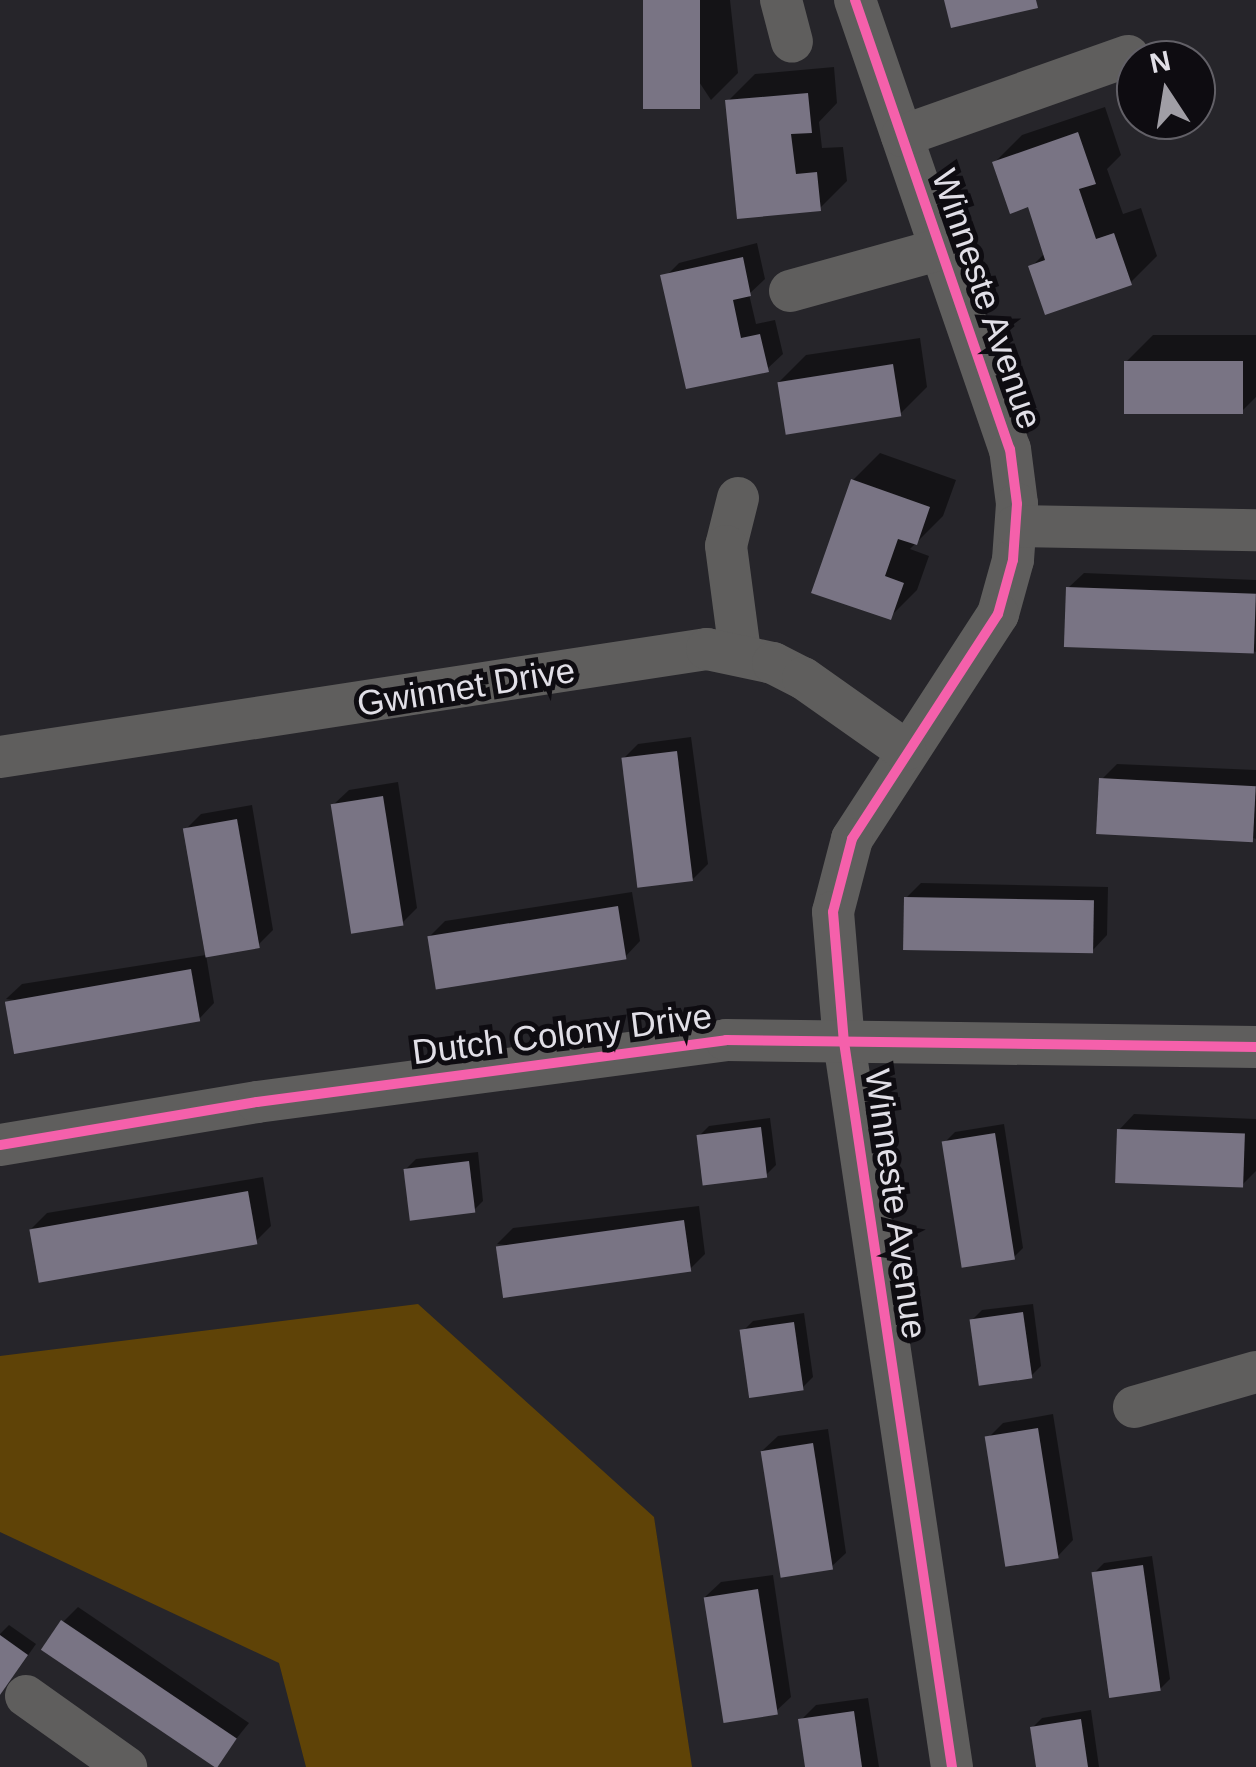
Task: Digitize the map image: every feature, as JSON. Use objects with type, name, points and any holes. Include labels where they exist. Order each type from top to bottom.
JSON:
[{"type":"street","points":[[781,0],[792,42]]},
{"type":"street","name":"Winneste Avenue","points":[[856,0],[1010,449],[1016,526],[998,614],[906,750],[852,839],[840,874],[833,949],[952,1767]]},
{"type":"street","points":[[902,136],[1116,60]]},
{"type":"street","points":[[790,291],[941,249]]},
{"type":"street","points":[[738,498],[726,546],[740,653]]},
{"type":"street","points":[[1016,526],[1256,530]]},
{"type":"street","name":"Gwinnet Drive","points":[[0,757],[552,675],[673,650],[740,653],[802,678],[906,750]]},
{"type":"street","name":"Dutch Colony Drive","points":[[0,1145],[726,1040],[1256,1046]]},
{"type":"street","points":[[1134,1407],[1256,1372]]},
{"type":"street","points":[[26,1696],[126,1767]]},
{"type":"shaded area","points":[[418,1304],[654,1517],[692,1767],[306,1767],[279,1663],[0,1532],[0,1356]]},
{"type":"building","points":[[643,0],[700,0],[700,109],[643,109]]},
{"type":"building","points":[[944,0],[1036,0],[1038,8],[951,28]]},
{"type":"building","points":[[808,93],[812,133],[791,134],[796,174],[817,172],[821,211],[737,219],[725,100]]},
{"type":"building","points":[[1078,132],[1096,184],[1079,189],[1096,239],[1114,233],[1132,285],[1045,315],[1028,266],[1045,260],[1028,207],[1010,214],[992,162]]},
{"type":"building","points":[[743,257],[751,296],[733,300],[741,338],[760,334],[769,372],[686,389],[660,275]]},
{"type":"building","points":[[1124,361],[1243,361],[1243,414],[1124,414]]},
{"type":"building","points":[[893,364],[901,416],[786,435],[777,382]]},
{"type":"building","points":[[851,479],[930,507],[917,545],[898,539],[885,576],[904,583],[891,620],[811,593]]},
{"type":"building","points":[[1066,587],[1256,594],[1254,654],[1064,647]]},
{"type":"building","points":[[677,751],[693,881],[637,888],[621,758]]},
{"type":"building","points":[[1099,778],[1256,786],[1253,842],[1096,834]]},
{"type":"building","points":[[383,796],[403,925],[351,934],[331,804]]},
{"type":"building","points":[[237,819],[260,948],[206,958],[183,829]]},
{"type":"building","points":[[904,897],[1094,900],[1093,953],[903,950]]},
{"type":"building","points":[[618,906],[626,959],[436,990],[427,936]]},
{"type":"building","points":[[191,969],[200,1021],[14,1054],[5,1002]]},
{"type":"building","points":[[761,1127],[767,1178],[703,1186],[696,1135]]},
{"type":"building","points":[[1117,1129],[1245,1133],[1243,1187],[1115,1183]]},
{"type":"building","points":[[995,1133],[1015,1259],[962,1268],[942,1141]]},
{"type":"building","points":[[469,1161],[475,1213],[410,1221],[403,1169]]},
{"type":"building","points":[[248,1191],[257,1244],[39,1283],[29,1230]]},
{"type":"building","points":[[684,1220],[691,1271],[503,1298],[496,1246]]},
{"type":"building","points":[[1023,1312],[1032,1378],[979,1386],[970,1320]]},
{"type":"building","points":[[794,1322],[804,1390],[749,1398],[740,1330]]},
{"type":"building","points":[[1038,1428],[1059,1558],[1005,1567],[985,1436]]},
{"type":"building","points":[[813,1443],[833,1569],[781,1578],[761,1451]]},
{"type":"building","points":[[1143,1565],[1161,1691],[1109,1698],[1092,1572]]},
{"type":"building","points":[[758,1589],[778,1714],[724,1723],[704,1598]]},
{"type":"building","points":[[61,1620],[237,1739],[215,1767],[41,1650]]},
{"type":"building","points":[[0,1635],[28,1655],[0,1695]]},
{"type":"building","points":[[854,1711],[862,1767],[805,1767],[798,1719]]},
{"type":"building","points":[[1081,1719],[1088,1767],[1036,1767],[1030,1727]]},
{"type":"cycle path","points":[[855,0],[1010,449],[1017,504],[1013,560],[998,614],[852,839],[833,912],[844,1042],[952,1767]]},
{"type":"cycle path","points":[[0,1145],[257,1102],[726,1040],[1256,1047]]}]
